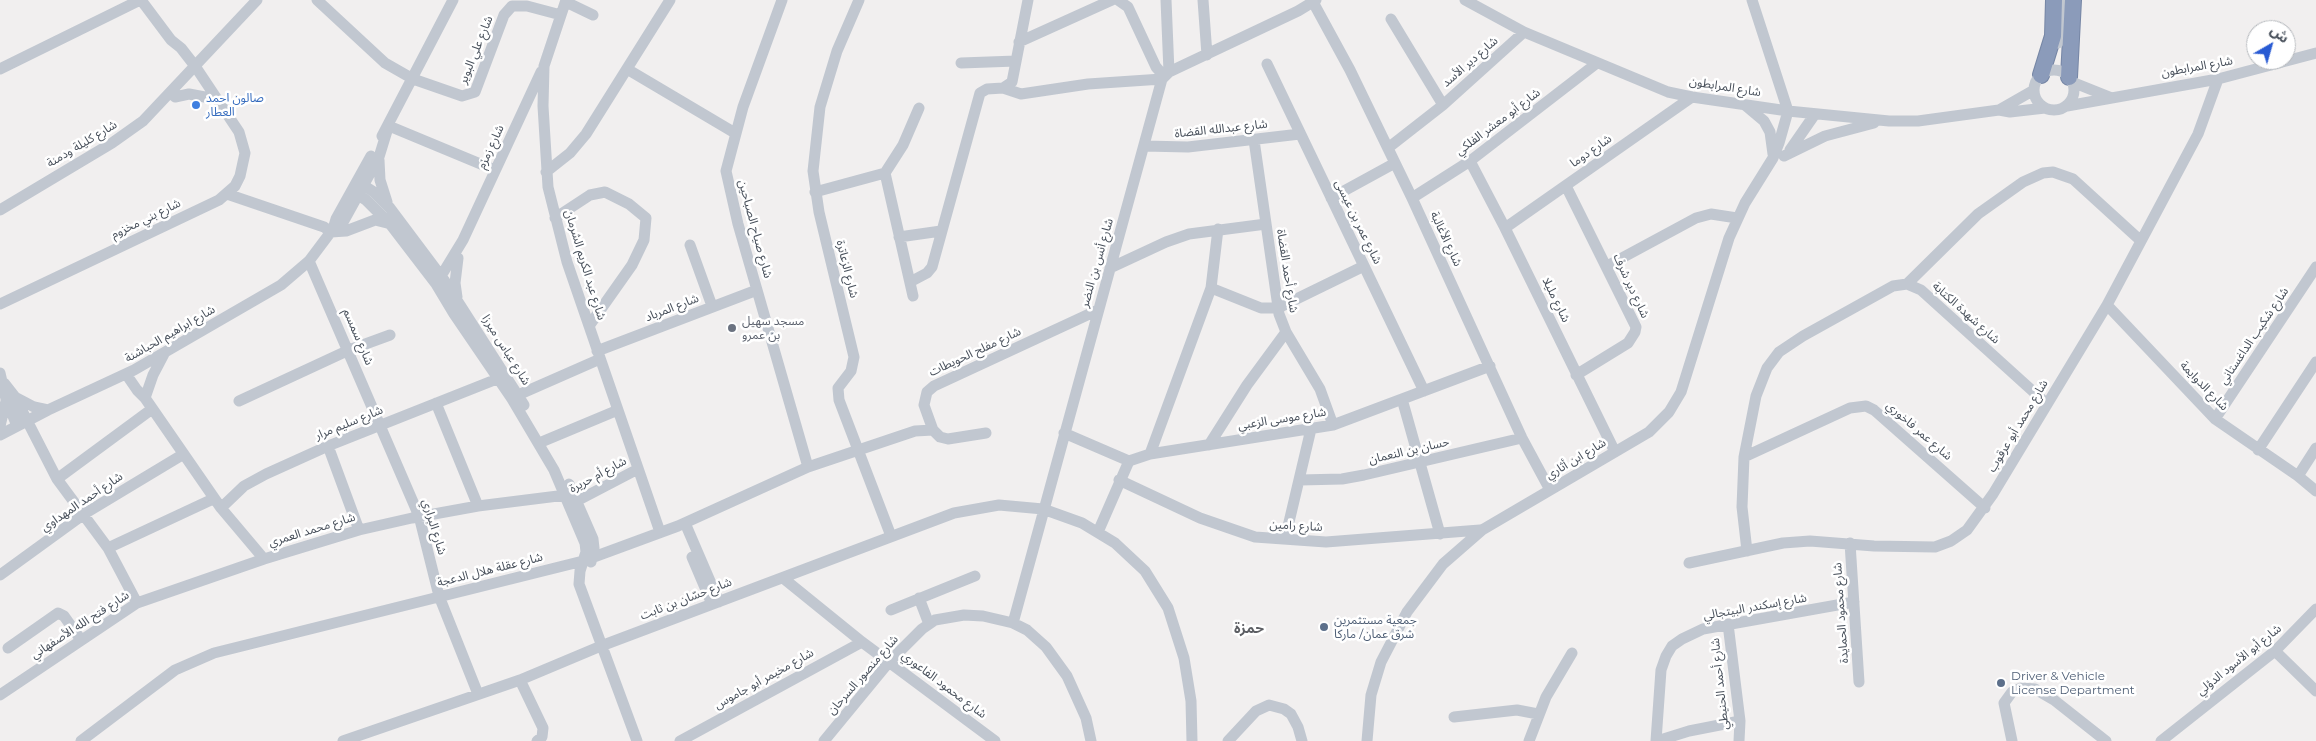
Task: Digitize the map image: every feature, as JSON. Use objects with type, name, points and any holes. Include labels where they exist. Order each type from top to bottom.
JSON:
[{"type":"highway","points":[[2043,73],[2053,36],[2054,0]]},
{"type":"highway","points":[[2070,78],[2073,0]]},
{"type":"street","points":[[0,69],[141,0],[171,40],[184,51],[210,98],[230,118]]},
{"type":"street","points":[[195,72],[257,0]]},
{"type":"street","points":[[195,72],[208,51],[266,0]]},
{"type":"street","points":[[318,0],[371,52],[385,63],[413,79]]},
{"type":"street","name":"شارع ابراهيم الحباشنة","points":[[0,435],[48,410],[130,372],[164,353],[281,286],[309,261],[332,231],[342,224],[358,188],[453,0]]},
{"type":"street","points":[[546,172],[579,144],[670,0]]},
{"type":"street","name":"شارع صياح الصباحين","points":[[782,0],[735,133],[726,171],[756,290],[808,467]]},
{"type":"street","name":"شارع الزعاترة","points":[[859,0],[837,51],[820,107],[813,171],[815,192],[854,357],[854,364],[840,383],[838,392],[858,450],[892,536]]},
{"type":"street","points":[[1003,88],[1012,82],[1028,0]]},
{"type":"street","points":[[1020,42],[1112,0]]},
{"type":"street","name":"شارع أنس بن النضر","points":[[1013,623],[1042,509],[1165,76],[1166,0]]},
{"type":"street","points":[[1203,0],[1207,55]]},
{"type":"street","name":"شارع المرابطون","points":[[1465,0],[1524,32],[1668,92],[1692,97],[1788,111],[1890,121],[1918,121],[1999,110],[2010,112],[2045,108]]},
{"type":"street","points":[[1752,0],[1788,111]]},
{"type":"street","points":[[2060,38],[2034,90],[2039,104],[2045,108],[2060,110],[2066,106],[2074,95],[2060,38],[2062,0]]},
{"type":"street","points":[[566,1],[593,15]]},
{"type":"street","name":"شارع عبد الكريم الشرمان","points":[[566,1],[544,66],[543,106],[546,172],[566,262],[660,532]]},
{"type":"street","points":[[1123,1],[1156,67],[1165,76]]},
{"type":"street","points":[[910,282],[930,270],[980,93],[987,89],[1003,88],[1021,94],[1088,84],[1165,76],[1315,1]]},
{"type":"street","name":"شارع الأغالبة","points":[[1315,1],[1395,162],[1522,438],[1550,490]]},
{"type":"street","name":"شارع علي البوير","points":[[413,79],[462,96],[471,94],[477,88],[507,10],[519,5],[561,15]]},
{"type":"street","name":"شارع دير الأسد","points":[[1391,19],[1443,104],[1524,32]]},
{"type":"street","points":[[171,40],[175,52],[195,72],[230,118],[244,142],[245,153],[240,176],[227,194],[332,231],[346,231],[375,220],[390,224]]},
{"type":"street","points":[[184,51],[208,51]]},
{"type":"street","name":"شارع المرابطون","points":[[2066,106],[2218,79],[2316,53]]},
{"type":"street","points":[[961,63],[1016,62]]},
{"type":"street","name":"شارع أبو معشر الفلكي","points":[[1412,198],[1470,161],[1597,62]]},
{"type":"street","name":"شارع عمر بن عيسى","points":[[1267,64],[1424,391]]},
{"type":"street","name":"شارع زمزم","points":[[439,281],[456,256],[544,66]]},
{"type":"street","points":[[627,69],[735,133]]},
{"type":"street","points":[[2043,73],[2060,71],[2070,78],[2112,98]]},
{"type":"street","name":"شارع كليلة ودمنة","points":[[0,210],[22,195],[112,143],[175,97],[195,72]]},
{"type":"street","name":"شارع كليلة ودمنة","points":[[152,112],[195,72]]},
{"type":"street","name":"شارع محمد أبو عرقوب","points":[[1689,563],[1796,542],[1824,540],[1874,546],[1935,547],[1951,541],[1967,530],[1985,508],[2107,305],[2198,134],[2218,79]]},
{"type":"street","name":"شارع المرابطون","points":[[1999,110],[2034,90]]},
{"type":"street","points":[[175,97],[189,94],[210,98]]},
{"type":"street","name":"شارع دوما","points":[[1506,228],[1692,97]]},
{"type":"street","points":[[1388,148],[1443,104]]},
{"type":"street","points":[[1744,104],[1755,111],[1767,127],[1773,145],[1773,158]]},
{"type":"street","points":[[815,192],[885,173],[903,146],[919,108]]},
{"type":"street","name":"شارع ابن أثاري","points":[[1367,741],[1371,695],[1380,662],[1406,612],[1434,575],[1462,545],[1482,530],[1649,432],[1660,422],[1681,392],[1737,218],[1753,188],[1773,158],[1782,135],[1788,111]]},
{"type":"street","name":"شارع ابن أثاري","points":[[1766,171],[1784,156],[1801,136],[1815,114]]},
{"type":"street","points":[[1784,156],[1824,136],[1860,126],[1890,121]]},
{"type":"street","points":[[388,128],[495,170]]},
{"type":"street","name":"شارع ابراهيم الحباشنة","points":[[358,188],[379,157],[388,128]]},
{"type":"street","name":"شارع عبدالله القضاة","points":[[1144,146],[1179,148],[1300,134]]},
{"type":"street","name":"شارع أحمد القضاة","points":[[1254,140],[1278,308],[1286,332],[1320,389],[1333,425]]},
{"type":"street","points":[[379,157],[380,180],[390,208]]},
{"type":"street","name":"شارع مليلا","points":[[1470,161],[1506,228],[1615,452]]},
{"type":"street","points":[[1331,198],[1395,162]]},
{"type":"street","points":[[885,173],[913,296]]},
{"type":"street","points":[[1747,551],[1742,513],[1744,457],[1759,387],[1770,362],[1779,352],[1853,306],[1893,286],[1907,284],[1978,214],[2023,182],[2043,173],[2064,174],[2073,179],[2141,240]]},
{"type":"street","name":"شارع دير شرف","points":[[1566,186],[1635,322],[1636,332],[1628,343],[1576,375]]},
{"type":"street","name":"شارع عباس ميرزا","points":[[358,188],[390,208],[424,254],[454,314],[542,441]]},
{"type":"street","name":"شارع عباس ميرزا","points":[[358,188],[457,299],[518,395],[542,441],[571,500],[586,542],[588,559],[578,578],[601,646],[637,741]]},
{"type":"street","points":[[555,218],[590,195],[605,192],[629,204],[646,218],[644,240],[632,265],[589,326]]},
{"type":"street","name":"شارع بني مخزوم","points":[[0,304],[227,194]]},
{"type":"street","name":"شارع كليلة ودمنة","points":[[0,201],[22,195]]},
{"type":"street","points":[[1607,266],[1696,218],[1711,214],[1737,218]]},
{"type":"street","points":[[1110,268],[1172,239],[1218,229],[1266,224]]},
{"type":"street","points":[[1150,454],[1211,288],[1218,229]]},
{"type":"street","points":[[899,237],[941,231]]},
{"type":"street","points":[[690,245],[712,306]]},
{"type":"street","points":[[424,254],[456,256],[455,283],[457,299]]},
{"type":"street","name":"شارع سمسم","points":[[309,261],[380,425]]},
{"type":"street","points":[[1211,288],[1261,308],[1278,308],[1364,266]]},
{"type":"street","name":"شارع شكيب الداغستاني","points":[[2215,419],[2316,267]]},
{"type":"street","name":"شارع شهدة الكتابة","points":[[1907,284],[1920,290],[2047,404]]},
{"type":"street","name":"شارع المرباد","points":[[518,395],[598,355],[712,306],[756,290]]},
{"type":"street","name":"شارع الدوايمة","points":[[2107,305],[2215,419],[2298,476],[2316,491]]},
{"type":"street","name":"شارع مفلح الحويطات","points":[[933,430],[923,400],[927,392],[934,386],[1098,310]]},
{"type":"street","points":[[1209,445],[1247,385],[1286,332]]},
{"type":"street","points":[[239,400],[349,350],[390,335]]},
{"type":"street","points":[[145,398],[153,375],[164,353]]},
{"type":"street","points":[[2258,450],[2316,362]]},
{"type":"street","name":"شارع موسى الزعبي","points":[[1129,461],[1150,454],[1333,425],[1490,366]]},
{"type":"street","name":"شارع محمد العمري","points":[[130,372],[182,455],[213,499],[264,559],[359,530],[418,516],[478,506],[571,500]]},
{"type":"street","points":[[2,378],[22,424],[57,479],[108,548],[137,603]]},
{"type":"street","name":"شارع سليم مرار","points":[[221,508],[251,481],[328,446],[497,378]]},
{"type":"street","points":[[10,398],[48,410]]},
{"type":"street","points":[[0,426],[10,398]]},
{"type":"street","points":[[1402,399],[1440,534]]},
{"type":"street","points":[[436,402],[478,506]]},
{"type":"street","name":"شارع عمر فاخوري","points":[[1744,457],[1850,408],[1866,406],[1874,410],[1985,508]]},
{"type":"street","points":[[57,479],[152,409]]},
{"type":"street","points":[[542,441],[618,410]]},
{"type":"street","points":[[915,431],[927,416]]},
{"type":"street","name":"شارع البراري","points":[[380,425],[418,516],[439,596],[478,694]]},
{"type":"street","points":[[1285,539],[1311,429]]},
{"type":"street","points":[[933,430],[944,438],[986,432]]},
{"type":"street","name":"شارع عقلة هلال الدعجة","points":[[80,741],[175,670],[200,658],[249,642],[588,559],[682,524],[808,467],[915,431],[933,430]]},
{"type":"street","points":[[1064,433],[1129,461],[1119,480],[1098,532]]},
{"type":"street","name":"حسان بن النعمان","points":[[1300,480],[1342,479],[1420,463],[1522,438]]},
{"type":"street","points":[[328,446],[359,530]]},
{"type":"street","points":[[2298,476],[2316,448]]},
{"type":"street","name":"شارع أحمد المهداوي","points":[[0,576],[84,514],[182,455]]},
{"type":"street","name":"شارع أم حريرة","points":[[571,500],[638,469]]},
{"type":"street","name":"شارع رامين","points":[[1119,480],[1200,518],[1255,537],[1326,542],[1482,530]]},
{"type":"street","points":[[108,548],[213,499]]},
{"type":"street","name":"شارع حسّان بن ثابت","points":[[343,741],[520,680],[601,646],[967,509],[999,505],[1042,509],[1076,521],[1098,532],[1131,556],[1140,566],[1157,587],[1168,608],[1184,658],[1190,691],[1192,741]]},
{"type":"street","points":[[682,524],[716,603]]},
{"type":"street","name":"شارع محمود الحمايدة","points":[[1850,543],[1859,682]]},
{"type":"street","name":"شارع فتح الله الأصفهاني","points":[[0,695],[137,603],[264,559]]},
{"type":"street","points":[[891,610],[976,576]]},
{"type":"street","name":"شارع محمود الفاعوري","points":[[783,578],[862,642],[995,741]]},
{"type":"street","points":[[920,598],[928,624]]},
{"type":"street","name":"شارع إسكندر البيتجالي","points":[[1657,741],[1659,686],[1666,656],[1672,646],[1703,629],[1854,602]]},
{"type":"street","name":"شارع أبو الأسود الدؤلي","points":[[2176,728],[2275,651],[2316,609]]},
{"type":"street","points":[[8,648],[58,613],[64,616],[81,640]]},
{"type":"street","name":"شارع منصور السرحان","points":[[824,741],[889,662],[928,624],[942,618],[964,615],[983,616],[1013,623],[1034,636],[1061,666],[1081,705],[1091,741]]},
{"type":"street","name":"شارع أحمد الحنيطي","points":[[1728,624],[1740,721],[1739,741]]},
{"type":"street","name":"شارع مخيمر أبو جاموس","points":[[683,740],[862,642]]},
{"type":"street","points":[[2275,651],[2316,691]]},
{"type":"street","points":[[1531,739],[1538,714],[1572,653]]},
{"type":"street","points":[[520,680],[543,728],[542,737],[537,741]]},
{"type":"street","points":[[2012,741],[2004,703],[2012,692],[2021,688],[2035,689],[2076,716],[2106,741]]},
{"type":"street","points":[[1228,741],[1256,711],[1269,705],[1284,709],[1291,714],[1298,727],[1302,741]]},
{"type":"street","points":[[1454,717],[1516,710],[1538,714]]},
{"type":"street","points":[[1657,741],[1689,731],[1740,721]]},
{"type":"street","points":[[2151,741],[2176,728]]},
{"type":"street","points":[[2161,741],[2176,728]]},
{"type":"place","name":"صالون احمد العطار","points":[[196,105]]},
{"type":"place","name":"مسجد سهيل بن عمرو","points":[[732,328]]},
{"type":"place","name":"جمعية مستثمرين شرق عمان/ ماركا","points":[[1324,627]]},
{"type":"place","name":"Driver & Vehicle License Department","points":[[2001,683]]},
{"type":"district","name":"حمزة","points":[[1249,629]]}]
